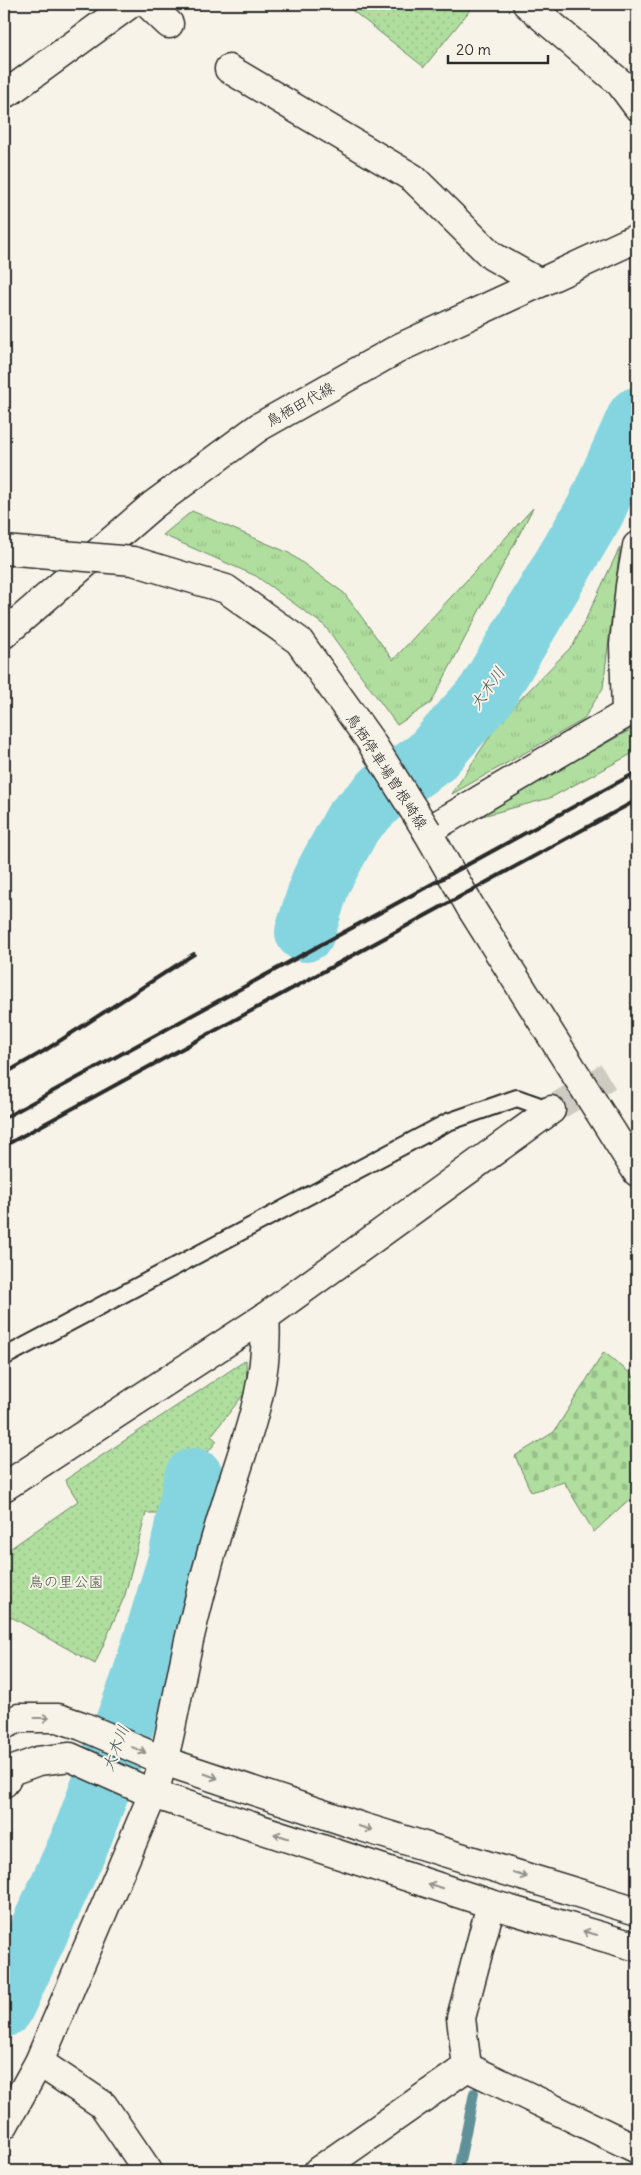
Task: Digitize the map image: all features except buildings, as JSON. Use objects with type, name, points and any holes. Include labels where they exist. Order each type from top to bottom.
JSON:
[{"type":"street","points":[[4,91],[9,92],[130,4]]},
{"type":"street","points":[[148,4],[169,24]]},
{"type":"street","points":[[527,4],[620,84],[637,106]]},
{"type":"street","points":[[229,69],[413,178],[492,256],[540,283]]},
{"type":"street","name":"鳥栖田代線","points":[[4,634],[153,505],[259,427],[401,347],[637,238]]},
{"type":"street","points":[[426,831],[632,710],[624,645],[630,586],[637,546]]},
{"type":"street","name":"鳥栖停車場曽根崎線","points":[[4,550],[133,561],[226,589],[299,642],[369,739],[472,908],[630,1156]]},
{"type":"street","points":[[4,1487],[265,1317],[551,1110]]},
{"type":"street","points":[[4,2125],[39,2062],[153,1794],[164,1761],[192,1629],[225,1507],[259,1400],[267,1344],[265,1317]]},
{"type":"street","points":[[4,1725],[20,1718],[58,1718],[82,1726],[164,1761],[362,1827],[637,1911]]},
{"type":"street","points":[[6,1772],[38,1761],[70,1757],[153,1794],[490,1904],[637,1947]]},
{"type":"street","points":[[467,2067],[461,2018],[490,1904]]},
{"type":"street","points":[[39,2062],[103,2105],[148,2171]]},
{"type":"street","points":[[467,2067],[637,2149]]},
{"type":"street","points":[[318,2171],[467,2067]]},
{"type":"lane","points":[[4,1357],[448,1122],[517,1098],[551,1110]]},
{"type":"green space","points":[[344,4],[475,4],[424,67]]},
{"type":"green space","points":[[533,508],[431,703],[397,725],[325,626],[256,576],[163,535],[192,511],[289,553],[344,593],[393,660]]},
{"type":"green space","points":[[620,547],[603,688],[583,720],[452,794],[501,719],[574,644]]},
{"type":"green space","points":[[637,726],[637,751],[550,798],[471,819]]},
{"type":"green space","points":[[604,1352],[637,1379],[637,1492],[594,1532],[564,1482],[531,1492],[515,1456],[554,1432]]},
{"type":"green space","name":"鳥の里公園","points":[[246,1360],[247,1390],[211,1436],[217,1441],[194,1469],[190,1466],[156,1508],[161,1513],[146,1513],[125,1595],[95,1664],[4,1613],[4,1553],[78,1501],[65,1480]]},
{"type":"waterway","name":"大木川","points":[[305,932],[321,881],[353,822],[387,788],[430,758],[486,695],[595,511],[637,417]]},
{"type":"waterway","name":"大木川","points":[[4,2007],[80,1842],[140,1683],[178,1559],[194,1478]]},
{"type":"waterway","points":[[458,2171],[474,2093]]},
{"type":"tunnel","points":[[551,1110],[608,1076]]},
{"type":"railway","points":[[4,1118],[637,772]]},
{"type":"railway","points":[[4,1146],[637,800]]},
{"type":"railway","points":[[4,1074],[44,1051],[194,954]]}]
